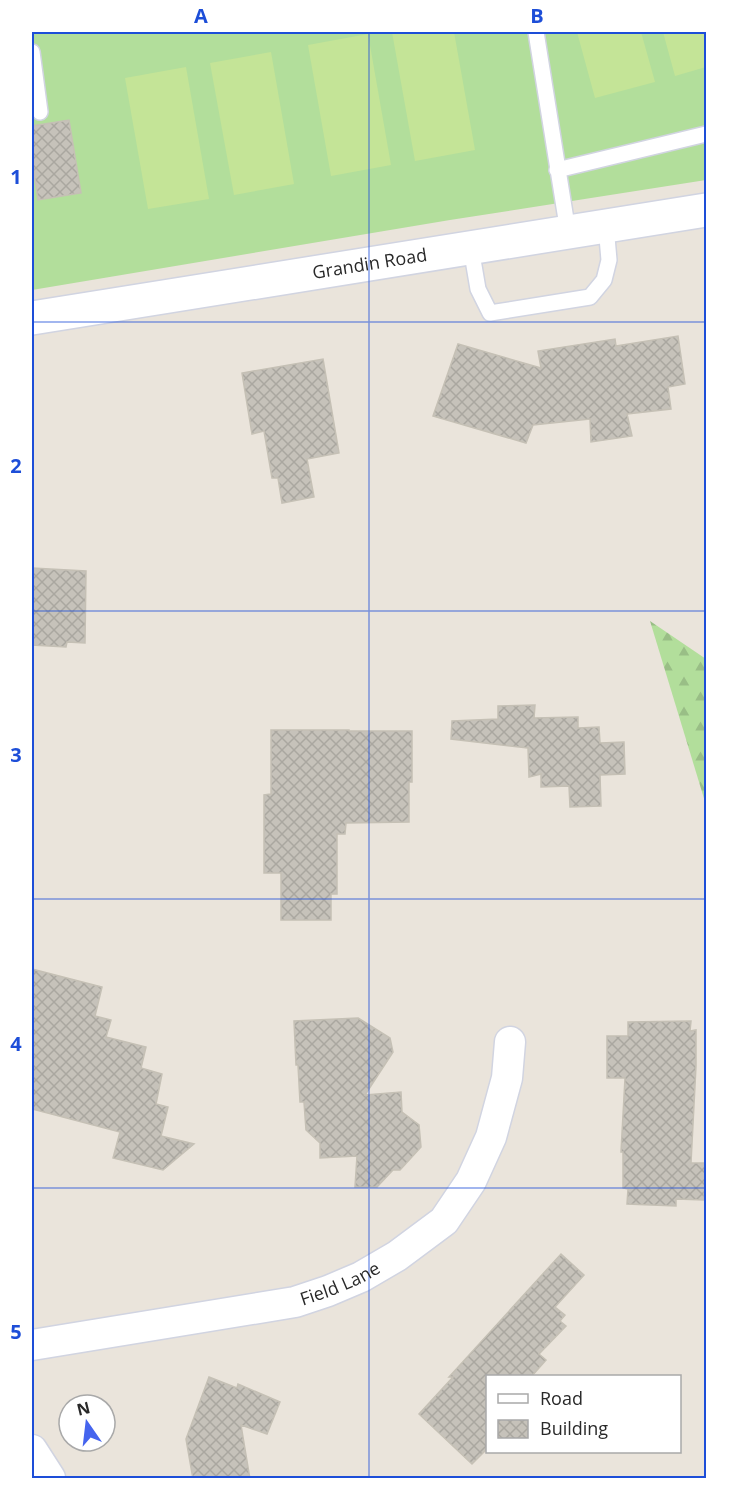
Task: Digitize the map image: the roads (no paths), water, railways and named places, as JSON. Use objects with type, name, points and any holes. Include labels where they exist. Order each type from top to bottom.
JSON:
[{"type":"street","name":"Grandin Road","points":[[32,318],[706,210]]},
{"type":"street","name":"Field Lane","points":[[32,1344],[295,1302],[361,1277],[398,1256],[444,1221],[471,1180],[491,1137],[507,1078],[510,1042]]},
{"type":"street","points":[[32,1450],[50,1479]]},
{"type":"lane","points":[[536,32],[568,232]]},
{"type":"lane","points":[[32,52],[40,112]]},
{"type":"lane","points":[[557,170],[706,134]]},
{"type":"lane","points":[[471,248],[478,289],[490,313],[590,297],[604,280],[609,260],[606,226]]}]
